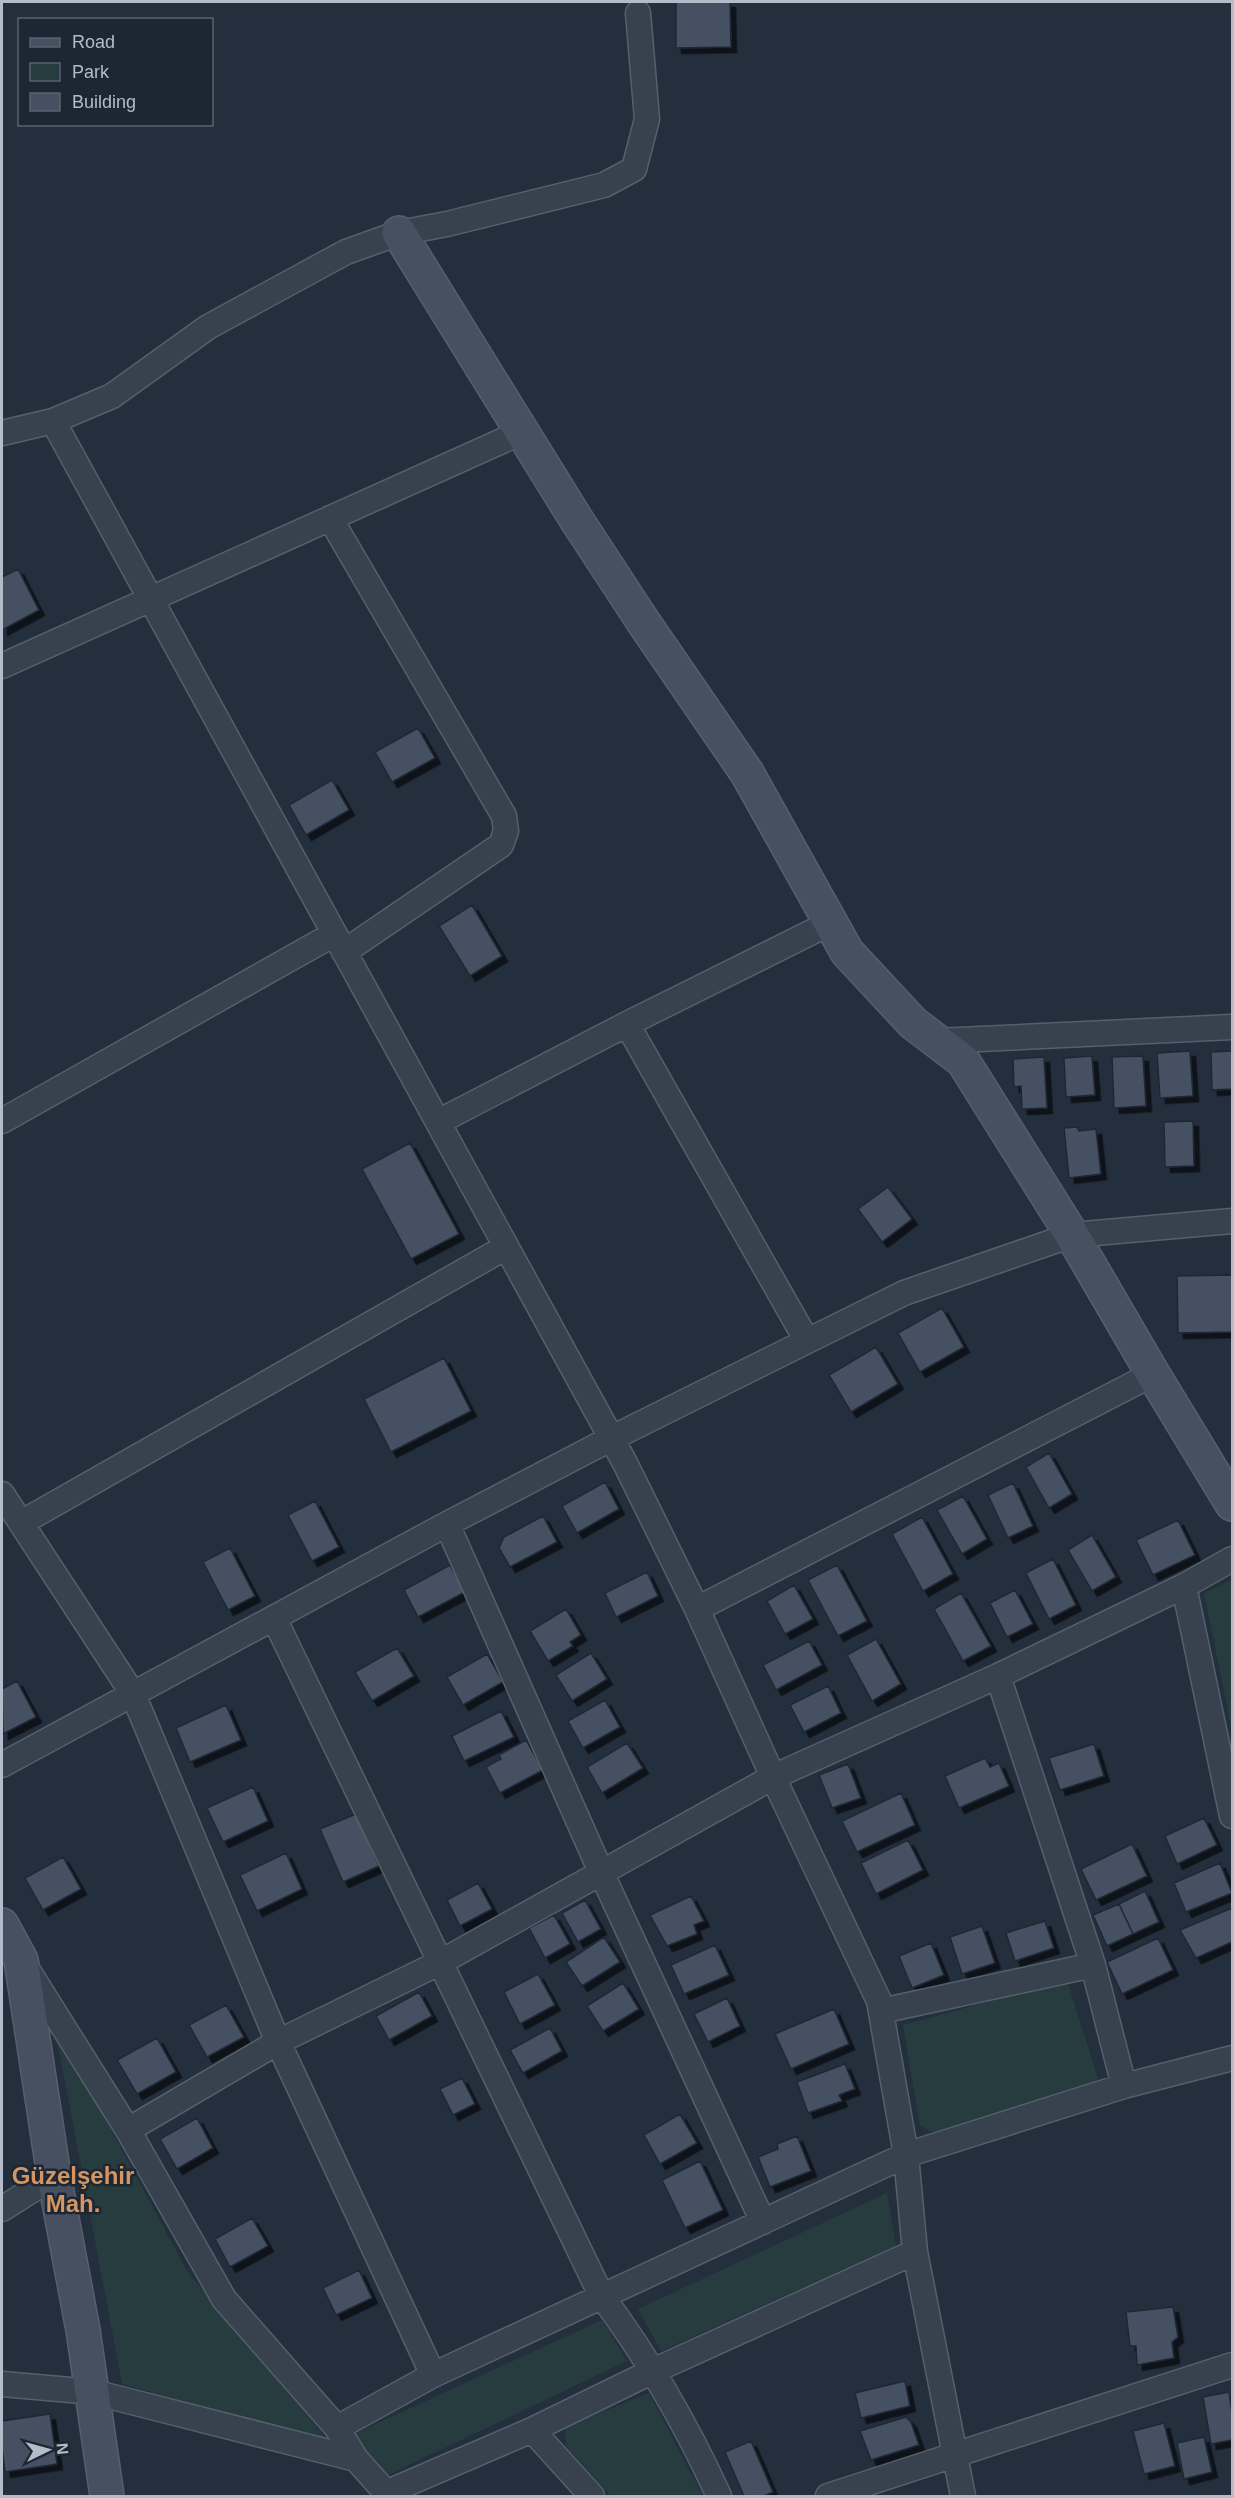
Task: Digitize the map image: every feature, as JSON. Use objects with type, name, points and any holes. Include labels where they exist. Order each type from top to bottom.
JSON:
[{"type":"street","points":[[2,433],[53,421],[112,396],[208,327],[346,252],[399,234],[604,185],[634,169],[647,119],[638,13]]},
{"type":"street","points":[[399,234],[644,623],[747,772],[848,952],[913,1023],[963,1060],[1072,1235],[1153,1374],[1233,1504]]},
{"type":"street","points":[[53,421],[612,1438],[697,1609],[773,1777],[879,2001],[906,2155],[915,2252],[963,2496]]},
{"type":"street","points":[[2,666],[522,432]]},
{"type":"street","points":[[2,1121],[339,943],[501,845],[506,831],[504,816],[330,518]]},
{"type":"street","points":[[438,1122],[830,922]]},
{"type":"street","points":[[627,1024],[807,1341]]},
{"type":"street","points":[[937,1041],[1233,1027]]},
{"type":"street","points":[[2,1765],[447,1524],[612,1438],[904,1293],[1072,1235],[1233,1221]]},
{"type":"street","points":[[21,1523],[506,1246]]},
{"type":"street","points":[[697,1609],[1153,1374]]},
{"type":"street","points":[[2,1494],[133,1694],[279,2042],[433,2375]]},
{"type":"street","points":[[447,1524],[601,1872],[763,2222]]},
{"type":"street","points":[[128,2130],[279,2042],[441,1962],[773,1777],[998,1676],[1184,1586],[1233,1559]]},
{"type":"street","points":[[1184,1586],[1233,1816]]},
{"type":"street","points":[[274,1618],[601,2295],[632,2336],[653,2371],[719,2496]]},
{"type":"street","points":[[998,1676],[1093,1965],[1124,2086]]},
{"type":"street","points":[[2,1925],[21,1960],[128,2130],[225,2299],[337,2428],[356,2459],[388,2494],[532,2430],[653,2371],[915,2252]]},
{"type":"street","points":[[21,1960],[54,2176],[93,2392],[107,2496]]},
{"type":"street","points":[[881,2011],[1093,1965]]},
{"type":"street","points":[[337,2428],[433,2375],[906,2155],[1124,2086],[1233,2058]]},
{"type":"street","points":[[2,2209],[54,2176]]},
{"type":"street","points":[[828,2496],[1233,2365]]},
{"type":"street","points":[[2,2384],[93,2392],[356,2459]]},
{"type":"street","points":[[532,2430],[592,2496]]},
{"type":"green space","points":[[1232,1580],[1232,1731],[1204,1593]]},
{"type":"green space","points":[[1067,1980],[1098,2079],[1086,2090],[935,2133],[920,2126],[903,2025]]},
{"type":"green space","points":[[54,2023],[187,2271],[330,2443],[122,2384]]},
{"type":"green space","points":[[887,2193],[896,2246],[661,2351],[638,2309]]},
{"type":"green space","points":[[602,2320],[627,2361],[386,2476],[350,2436]]},
{"type":"green space","points":[[649,2393],[703,2496],[611,2496],[566,2446],[565,2427]]},
{"type":"building","points":[[676,2],[730,2],[731,47],[676,48]]},
{"type":"building","points":[[18,569],[39,610],[2,630],[2,577]]},
{"type":"building","points":[[418,728],[435,758],[392,782],[375,752]]},
{"type":"building","points":[[332,780],[349,810],[306,835],[289,805]]},
{"type":"building","points":[[472,905],[502,956],[470,976],[439,926]]},
{"type":"building","points":[[1190,1051],[1193,1096],[1160,1098],[1157,1053]]},
{"type":"building","points":[[1232,1051],[1232,1089],[1212,1090],[1211,1052]]},
{"type":"building","points":[[1092,1056],[1095,1095],[1066,1097],[1064,1058]]},
{"type":"building","points":[[1143,1056],[1146,1106],[1114,1108],[1112,1057]]},
{"type":"building","points":[[1044,1057],[1047,1108],[1022,1109],[1021,1086],[1014,1087],[1013,1059]]},
{"type":"building","points":[[1193,1121],[1194,1166],[1165,1167],[1164,1122]]},
{"type":"building","points":[[1077,1127],[1079,1131],[1096,1129],[1101,1174],[1069,1178],[1064,1128]]},
{"type":"building","points":[[410,1143],[459,1234],[411,1259],[362,1169]]},
{"type":"building","points":[[888,1187],[912,1219],[882,1242],[858,1209]]},
{"type":"building","points":[[1232,1275],[1232,1332],[1178,1333],[1177,1276]]},
{"type":"building","points":[[942,1308],[964,1347],[920,1372],[898,1333]]},
{"type":"building","points":[[876,1347],[898,1384],[851,1412],[829,1375]]},
{"type":"building","points":[[444,1358],[471,1411],[391,1452],[364,1399]]},
{"type":"building","points":[[1049,1453],[1072,1494],[1049,1508],[1026,1467]]},
{"type":"building","points":[[605,1482],[619,1509],[577,1533],[562,1506]]},
{"type":"building","points":[[1013,1483],[1033,1526],[1008,1538],[988,1495]]},
{"type":"building","points":[[963,1496],[987,1539],[962,1554],[937,1510]]},
{"type":"building","points":[[315,1501],[339,1547],[312,1561],[288,1515]]},
{"type":"building","points":[[543,1516],[557,1542],[510,1567],[499,1548],[504,1537]]},
{"type":"building","points":[[922,1517],[953,1574],[923,1591],[892,1534]]},
{"type":"building","points":[[1178,1520],[1195,1555],[1153,1575],[1136,1540]]},
{"type":"building","points":[[1092,1535],[1116,1577],[1092,1591],[1068,1550]]},
{"type":"building","points":[[230,1548],[255,1596],[228,1610],[203,1562]]},
{"type":"building","points":[[1053,1559],[1076,1605],[1049,1619],[1026,1573]]},
{"type":"building","points":[[450,1565],[465,1592],[418,1617],[404,1590]]},
{"type":"building","points":[[837,1565],[867,1621],[838,1636],[808,1580]]},
{"type":"building","points":[[647,1572],[658,1596],[616,1617],[605,1593]]},
{"type":"building","points":[[794,1585],[813,1619],[785,1634],[767,1601]]},
{"type":"building","points":[[1015,1590],[1033,1624],[1007,1637],[990,1603]]},
{"type":"building","points":[[961,1593],[991,1646],[963,1661],[934,1609]]},
{"type":"building","points":[[566,1609],[581,1635],[570,1642],[573,1646],[548,1661],[530,1631]]},
{"type":"building","points":[[876,1639],[901,1684],[872,1701],[847,1655]]},
{"type":"building","points":[[809,1641],[822,1665],[776,1690],[763,1665]]},
{"type":"building","points":[[397,1648],[414,1676],[372,1701],[355,1672]]},
{"type":"building","points":[[591,1653],[607,1679],[572,1701],[556,1675]]},
{"type":"building","points":[[487,1654],[503,1682],[463,1705],[447,1677]]},
{"type":"building","points":[[17,1681],[36,1717],[3,1734],[2,1689]]},
{"type":"building","points":[[828,1686],[841,1713],[804,1732],[790,1705]]},
{"type":"building","points":[[605,1700],[620,1727],[583,1748],[568,1721]]},
{"type":"building","points":[[226,1705],[241,1740],[190,1762],[176,1728]]},
{"type":"building","points":[[501,1711],[514,1737],[464,1761],[452,1736]]},
{"type":"building","points":[[526,1740],[543,1770],[500,1793],[486,1767],[501,1759],[499,1755]]},
{"type":"building","points":[[627,1743],[643,1768],[602,1793],[587,1767]]},
{"type":"building","points":[[1094,1744],[1104,1776],[1060,1790],[1049,1758]]},
{"type":"building","points":[[985,1758],[990,1767],[999,1763],[1009,1786],[959,1808],[945,1776]]},
{"type":"building","points":[[848,1764],[861,1798],[832,1808],[819,1775]]},
{"type":"building","points":[[253,1787],[268,1821],[223,1842],[207,1808]]},
{"type":"building","points":[[901,1793],[915,1825],[857,1852],[842,1821]]},
{"type":"building","points":[[356,1814],[379,1866],[343,1882],[320,1829]]},
{"type":"building","points":[[1204,1818],[1217,1845],[1177,1864],[1165,1836]]},
{"type":"building","points":[[908,1840],[923,1870],[876,1894],[861,1863]]},
{"type":"building","points":[[1132,1844],[1147,1876],[1096,1900],[1081,1869]]},
{"type":"building","points":[[286,1853],[302,1889],[257,1911],[240,1875]]},
{"type":"building","points":[[63,1857],[81,1889],[43,1910],[25,1878]]},
{"type":"building","points":[[1220,1863],[1232,1893],[1186,1912],[1174,1883]]},
{"type":"building","points":[[478,1883],[492,1909],[460,1926],[447,1900]]},
{"type":"building","points":[[1145,1891],[1159,1922],[1133,1934],[1119,1904]]},
{"type":"building","points":[[691,1896],[704,1921],[694,1925],[697,1934],[667,1946],[650,1915]]},
{"type":"building","points":[[585,1900],[601,1929],[578,1942],[562,1913]]},
{"type":"building","points":[[1119,1904],[1133,1934],[1107,1946],[1093,1915]]},
{"type":"building","points":[[1232,1908],[1232,1942],[1196,1958],[1180,1930]]},
{"type":"building","points":[[554,1915],[570,1944],[545,1958],[529,1928]]},
{"type":"building","points":[[1045,1921],[1054,1948],[1015,1961],[1006,1933]]},
{"type":"building","points":[[982,1926],[995,1963],[962,1974],[950,1937]]},
{"type":"building","points":[[604,1937],[620,1962],[582,1986],[566,1962]]},
{"type":"building","points":[[1158,1938],[1173,1970],[1122,1994],[1107,1962]]},
{"type":"building","points":[[931,1943],[944,1975],[912,1988],[899,1956]]},
{"type":"building","points":[[715,1945],[729,1975],[684,1994],[671,1965]]},
{"type":"building","points":[[538,1974],[555,2005],[520,2024],[504,1992]]},
{"type":"building","points":[[623,1983],[639,2009],[603,2031],[587,2006]]},
{"type":"building","points":[[419,1992],[432,2016],[389,2040],[376,2016]]},
{"type":"building","points":[[727,1998],[740,2026],[708,2042],[694,2014]]},
{"type":"building","points":[[226,2005],[244,2037],[207,2057],[189,2025]]},
{"type":"building","points":[[834,2009],[849,2044],[791,2069],[775,2034]]},
{"type":"building","points":[[550,2028],[562,2051],[523,2073],[510,2050]]},
{"type":"building","points":[[157,2038],[176,2072],[137,2094],[117,2060]]},
{"type":"building","points":[[845,2064],[855,2089],[839,2095],[842,2101],[808,2113],[797,2082]]},
{"type":"building","points":[[462,2078],[475,2104],[453,2115],[440,2089]]},
{"type":"building","points":[[680,2114],[697,2143],[660,2164],[644,2135]]},
{"type":"building","points":[[197,2118],[213,2148],[177,2169],[160,2139]]},
{"type":"building","points":[[797,2136],[811,2171],[770,2187],[758,2157],[778,2149],[777,2144]]},
{"type":"building","points":[[700,2161],[723,2210],[685,2228],[662,2180]]},
{"type":"building","points":[[252,2218],[268,2246],[230,2267],[215,2239]]},
{"type":"building","points":[[359,2270],[372,2298],[336,2315],[323,2288]]},
{"type":"building","points":[[1173,2307],[1178,2337],[1172,2342],[1174,2358],[1137,2365],[1136,2346],[1130,2346],[1126,2312]]},
{"type":"building","points":[[905,2381],[910,2406],[861,2418],[855,2393]]},
{"type":"building","points":[[1229,2392],[1232,2440],[1211,2444],[1203,2397]]},
{"type":"building","points":[[50,2414],[57,2464],[5,2472],[2,2421]]},
{"type":"building","points":[[906,2417],[911,2422],[919,2445],[871,2460],[860,2431]]},
{"type":"building","points":[[1164,2423],[1175,2466],[1144,2474],[1133,2431]]},
{"type":"building","points":[[1204,2437],[1212,2472],[1184,2479],[1177,2443]]},
{"type":"building","points":[[751,2441],[773,2492],[764,2496],[744,2496],[725,2452]]},
{"type":"district","name":"Güzelşehir Mah.","points":[[73,2190]]}]
